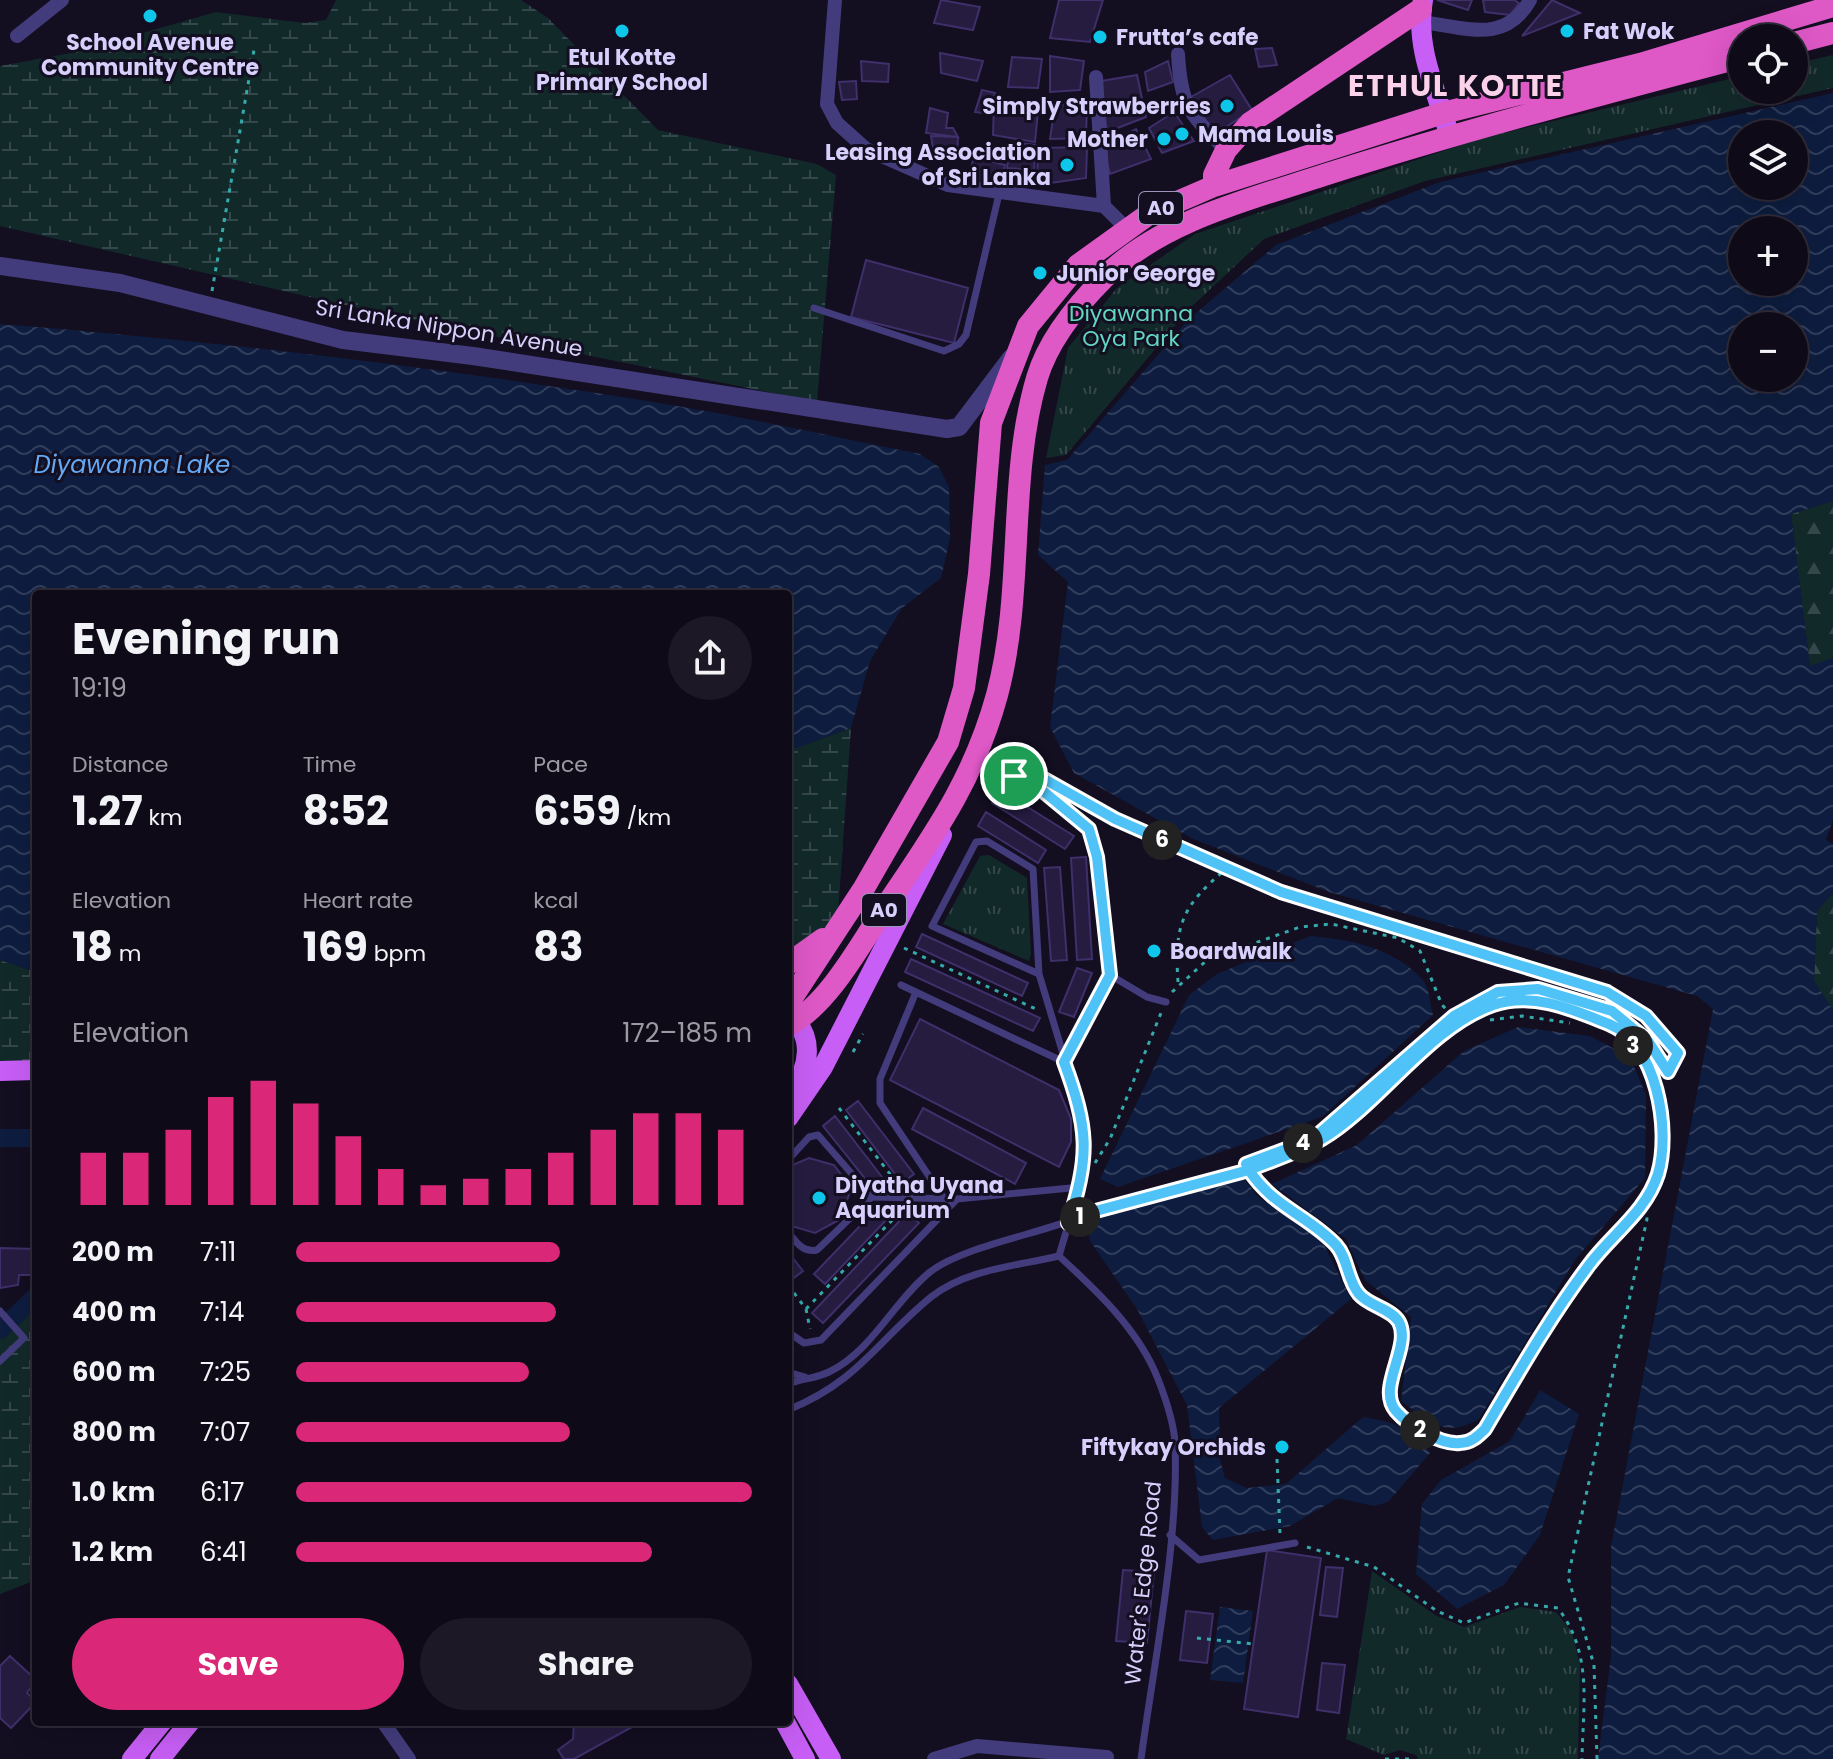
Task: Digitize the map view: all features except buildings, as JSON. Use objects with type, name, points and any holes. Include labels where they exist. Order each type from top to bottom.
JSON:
[{"type":"highway","name":"A0","points":[[792,1014],[836,980],[962,791],[997,693],[1015,575],[1025,437],[1038,375],[1057,335],[1106,275],[1162,236],[1249,199],[1446,124],[1833,6]]},
{"type":"highway","points":[[1214,186],[1214,175],[1226,150],[1250,123],[1421,11]]},
{"type":"highway","points":[[1808,39],[1833,33]]},
{"type":"highway","name":"A0","points":[[792,1012],[837,928],[864,888],[948,742],[964,688],[979,574],[989,437],[1015,353],[1028,326],[1078,265],[1149,214],[1214,186],[1446,124],[1728,60]]},
{"type":"highway","points":[[792,961],[837,928]]},
{"type":"main road","points":[[1421,11],[1429,77],[1446,124]]},
{"type":"main road","points":[[792,1112],[823,1067],[962,791]]},
{"type":"main road","points":[[792,1018],[804,1031],[809,1053],[802,1078],[792,1094]]},
{"type":"main road","points":[[0,1071],[32,1070]]},
{"type":"main road","points":[[792,1693],[827,1750]]},
{"type":"main road","points":[[132,1759],[159,1726]]},
{"type":"main road","points":[[160,1759],[187,1726]]},
{"type":"main road","points":[[787,1726],[805,1759]]},
{"type":"street","points":[[17,36],[62,0]]},
{"type":"street","points":[[835,0],[827,104],[837,123],[866,149],[948,185],[1104,206],[1126,228]]},
{"type":"street","points":[[1421,11],[1497,31],[1521,16],[1530,0]]},
{"type":"street","points":[[1178,54],[1180,87],[1189,113],[1226,150]]},
{"type":"street","points":[[1096,77],[1104,206]]},
{"type":"street","name":"Sri Lanka Nippon Avenue","points":[[0,266],[120,283],[343,340],[473,356],[947,429],[959,427],[1015,353]]},
{"type":"street","points":[[386,1726],[409,1759]]},
{"type":"street","points":[[936,1758],[977,1746],[1107,1757]]},
{"type":"street","points":[[827,1750],[844,1759]]},
{"type":"lane","points":[[814,308],[944,351],[959,344],[966,335],[999,194]]},
{"type":"lane","points":[[1014,776],[1043,791],[1089,829],[1097,857],[1110,975],[1064,1062]]},
{"type":"lane","points":[[792,1408],[824,1395],[850,1377],[933,1296],[972,1275],[1059,1256],[1081,1187],[1086,1139],[1039,974],[1033,869],[987,841],[976,842],[932,926],[1039,974]]},
{"type":"lane","points":[[1110,975],[1147,997],[1166,1002]]},
{"type":"lane","points":[[901,985],[1064,1062]]},
{"type":"lane","points":[[916,992],[880,1079],[880,1103],[945,1200]]},
{"type":"lane","points":[[792,1382],[829,1372],[848,1359],[931,1272],[955,1259],[1068,1223],[1092,1212],[1249,1170],[1322,1139],[1443,1035],[1488,1006],[1503,1001],[1556,1003],[1616,1027],[1634,1047]]},
{"type":"lane","points":[[792,1156],[809,1137],[818,1135],[872,1197]]},
{"type":"lane","points":[[792,1237],[810,1252],[817,1250],[872,1197],[945,1200],[1081,1187]]},
{"type":"lane","points":[[792,1335],[804,1343],[821,1340],[957,1199]]},
{"type":"lane","name":"Water's Edge Road","points":[[1059,1256],[1107,1302],[1157,1377],[1175,1441],[1170,1535],[1141,1759]]},
{"type":"lane","points":[[0,1311],[24,1338],[0,1361]]},
{"type":"lane","points":[[792,1373],[806,1377]]},
{"type":"lane","points":[[1170,1535],[1199,1560],[1295,1543]]},
{"type":"path","points":[[209,305],[254,50]]},
{"type":"path","points":[[1061,789],[1115,819],[1281,892],[1607,992],[1646,1016],[1678,1053],[1668,1072],[1648,1041],[1636,1031]]},
{"type":"path","points":[[1178,984],[1175,942],[1194,896],[1226,869]]},
{"type":"path","points":[[1081,1187],[1110,1139],[1166,1002],[1178,984],[1207,960],[1300,927],[1331,924],[1398,938],[1420,951],[1442,1005],[1454,1016]]},
{"type":"path","points":[[904,948],[1049,1015]]},
{"type":"path","points":[[1481,1025],[1522,1016],[1581,1024]]},
{"type":"path","points":[[1249,1170],[1271,1199],[1338,1247],[1351,1283],[1362,1297],[1397,1319],[1402,1331],[1390,1394],[1394,1409],[1421,1430],[1457,1444],[1473,1440],[1485,1429],[1550,1319],[1592,1261],[1644,1204],[1658,1174],[1663,1139],[1660,1097],[1649,1064],[1634,1047]]},
{"type":"path","points":[[1597,1759],[1594,1665],[1568,1577],[1647,1219],[1644,1204]]},
{"type":"path","points":[[1277,1459],[1280,1532]]},
{"type":"path","points":[[1295,1543],[1374,1567],[1437,1611],[1464,1623],[1519,1603],[1558,1608],[1575,1630],[1584,1664],[1582,1759]]},
{"type":"path","points":[[1197,1638],[1253,1644]]},
{"type":"path","points":[[1385,1759],[1414,1759]]},
{"type":"green space","points":[[336,0],[521,0],[548,18],[658,130],[817,164],[836,175],[817,402],[380,313],[0,226],[0,66],[76,52],[216,12],[305,23],[326,20]]},
{"type":"green space","name":"Diyawanna Oya Park","points":[[1833,55],[1833,88],[1808,94],[1808,61]]},
{"type":"green space","name":"Diyawanna Oya Park","points":[[1728,79],[1728,104],[1763,104],[1425,181],[1264,239],[1189,309],[1066,455],[1046,458],[1068,348],[1117,288],[1195,234],[1482,138]]},
{"type":"green space","points":[[1833,501],[1833,658],[1810,667],[1791,514]]},
{"type":"green space","points":[[851,728],[837,928],[792,961],[792,750]]},
{"type":"green space","points":[[989,855],[1027,878],[1029,961],[943,924],[980,856]]},
{"type":"green space","points":[[1833,893],[1833,1010],[1814,981],[1817,911]]},
{"type":"green space","points":[[0,960],[32,971],[32,1070],[0,1071]]},
{"type":"green space","points":[[32,1300],[32,1582],[0,1594],[0,1330]]},
{"type":"green space","points":[[1372,1571],[1435,1615],[1464,1627],[1520,1607],[1556,1612],[1572,1632],[1580,1665],[1578,1759],[1418,1759],[1416,1755],[1400,1750],[1384,1755],[1346,1739]]},
{"type":"water","points":[[1833,93],[1833,501],[1791,514],[1810,666],[1833,658],[1833,820],[1826,840],[1833,844],[1833,893],[1817,911],[1814,981],[1833,1010],[1833,1759],[1598,1759],[1611,1656],[1611,1547],[1713,1009],[1697,996],[1329,892],[1191,838],[1074,773],[1050,727],[1068,582],[1038,555],[1045,465],[1067,460],[1188,320],[1276,245],[1440,182],[1784,104],[1808,104],[1808,99]]},
{"type":"water","name":"Diyawanna Lake","points":[[0,324],[254,348],[508,380],[708,411],[920,454],[939,467],[949,487],[950,538],[941,578],[902,608],[870,661],[851,728],[792,750],[792,590],[32,590],[32,971],[0,960]]},
{"type":"water","points":[[1310,936],[1370,947],[1411,968],[1424,982],[1433,1015],[1322,1117],[1118,1187],[1100,1179],[1189,995],[1217,974]]},
{"type":"water","points":[[1518,1027],[1590,1036],[1630,1057],[1646,1095],[1645,1178],[1575,1260],[1479,1419],[1467,1425],[1446,1427],[1429,1421],[1401,1401],[1411,1317],[1365,1280],[1346,1239],[1272,1184],[1357,1145],[1464,1051]]},
{"type":"water","points":[[1244,1179],[1259,1198],[1322,1241],[1351,1299],[1219,1408],[1220,1459],[1225,1478],[1247,1488],[1286,1484],[1363,1417],[1410,1432],[1430,1453],[1388,1502],[1374,1506],[1338,1498],[1290,1526],[1213,1540],[1202,1527],[1187,1405],[1137,1309],[1090,1241],[1087,1226],[1092,1220]]},
{"type":"water","points":[[1540,1390],[1579,1414],[1540,1535],[1504,1585],[1457,1609],[1416,1574],[1422,1504],[1441,1480],[1510,1441]]},
{"type":"water","points":[[1220,1607],[1253,1611],[1243,1683],[1210,1680]]},
{"type":"waterway","points":[[0,1138],[32,1138]]},
{"type":"waterway","points":[[0,1330],[32,1300]]},
{"type":"place","name":"School Avenue Community Centre","points":[[150,16]]},
{"type":"place","name":"Etul Kotte Primary School","points":[[622,31]]},
{"type":"place","name":"Fat Wok","points":[[1567,31]]},
{"type":"place","name":"Frutta’s cafe","points":[[1100,37]]},
{"type":"place","name":"Simply Strawberries","points":[[1227,106]]},
{"type":"place","name":"Mama Louis","points":[[1182,134]]},
{"type":"place","name":"Mother","points":[[1164,139]]},
{"type":"place","name":"Leasing Association of Sri Lanka","points":[[1067,165]]},
{"type":"place","name":"Junior George","points":[[1040,273]]},
{"type":"place","name":"Boardwalk","points":[[1154,951]]},
{"type":"place","name":"Diyatha Uyana Aquarium","points":[[819,1198]]},
{"type":"place","name":"Fiftykay Orchids","points":[[1282,1447]]},
{"type":"district","name":"ETHUL KOTTE","points":[[1456,85]]},
{"type":"route","points":[[1014,776],[1021,766],[1115,819],[1281,892],[1607,992],[1646,1016],[1678,1053],[1668,1072],[1648,1041],[1612,1011],[1538,989],[1498,992],[1454,1016],[1313,1139],[1246,1164],[1249,1170],[1322,1139],[1443,1035],[1488,1006],[1503,1001],[1556,1003],[1616,1027],[1649,1064],[1660,1097],[1663,1139],[1658,1174],[1644,1204],[1592,1261],[1550,1319],[1485,1429],[1473,1440],[1457,1444],[1421,1430],[1394,1409],[1390,1394],[1402,1331],[1397,1319],[1362,1297],[1351,1283],[1338,1247],[1271,1199],[1249,1170],[1092,1212],[1068,1223],[1081,1187],[1086,1139],[1076,1094],[1064,1062],[1110,975],[1097,857],[1089,829],[1043,791],[1014,776]]}]
